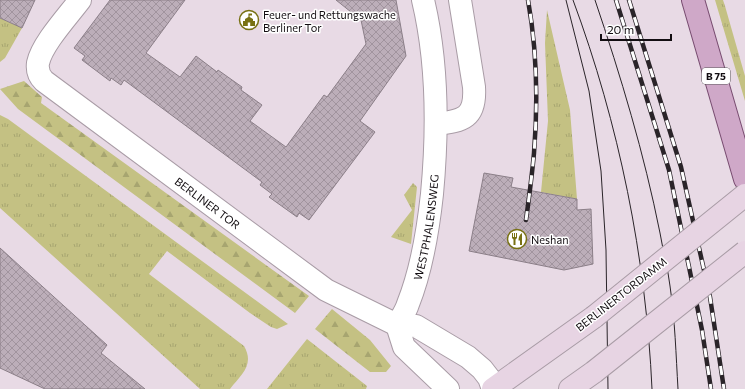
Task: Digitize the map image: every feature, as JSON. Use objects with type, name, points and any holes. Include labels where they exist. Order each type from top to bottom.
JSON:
[{"type":"main road","name":"B 75","points":[[693,0],[745,179]]},
{"type":"main road","name":"BERLINERTORDAMM","points":[[493,389],[594,317],[745,195]]},
{"type":"main road","points":[[570,389],[594,372],[745,252]]},
{"type":"street","name":"BERLINER TOR","points":[[80,0],[51,38],[39,61],[38,71],[44,81],[326,290],[397,325],[416,326],[468,357],[482,369],[489,378],[493,389]]},
{"type":"street","name":"WESTPHALENSWEG","points":[[397,325],[408,304],[423,255],[429,223],[436,151],[432,46],[423,0]]},
{"type":"street","points":[[436,124],[453,122],[463,118],[469,113],[474,101],[474,86],[460,0]]},
{"type":"street","points":[[397,325],[404,347],[448,389]]},
{"type":"green space","points":[[715,0],[723,0],[725,6],[745,76],[745,101]]},
{"type":"green space","points":[[547,10],[570,110],[577,199],[541,192],[548,121],[545,43]]},
{"type":"green space","points":[[0,18],[22,28],[5,58],[0,62]]},
{"type":"green space","points":[[24,81],[42,97],[41,103],[309,296],[295,313],[18,109],[0,89]]},
{"type":"green space","points":[[0,115],[8,119],[288,324],[277,329],[271,327],[167,251],[149,274],[244,346],[248,359],[247,364],[242,374],[230,389],[200,389],[0,208]]},
{"type":"green space","points":[[413,183],[417,187],[411,244],[391,237],[412,210],[404,195]]},
{"type":"green space","points":[[332,309],[370,340],[391,366],[386,372],[370,372],[315,329]]},
{"type":"green space","points":[[307,339],[367,386],[366,389],[267,389]]},
{"type":"building","points":[[0,0],[35,0],[22,28],[0,18]]},
{"type":"building","points":[[110,0],[185,0],[146,53],[180,77],[196,56],[217,72],[218,70],[242,87],[241,90],[262,105],[250,121],[286,147],[324,95],[327,97],[366,44],[361,20],[336,0],[396,0],[406,56],[360,121],[375,132],[309,220],[299,213],[297,217],[269,197],[272,194],[260,185],[262,182],[124,80],[121,85],[111,78],[110,81],[82,60],[85,56],[74,48]]},
{"type":"building","points":[[484,173],[513,178],[511,187],[577,199],[577,210],[591,209],[593,264],[564,270],[469,251]]},
{"type":"building","points":[[0,248],[107,345],[101,353],[145,389],[45,389],[0,368]]},
{"type":"tram line","points":[[566,0],[589,91],[601,171],[606,250],[608,389]]},
{"type":"tram line","points":[[573,0],[604,95],[628,192],[644,290],[652,389]]},
{"type":"tram line","points":[[595,0],[631,115],[654,203],[672,299],[678,389]]},
{"type":"railway","points":[[526,220],[534,153],[536,115],[535,57],[528,0]]},
{"type":"railway","points":[[616,0],[669,170],[702,330],[711,389]]},
{"type":"railway","points":[[629,0],[681,167],[710,297],[724,389]]},
{"type":"place","name":"Feuer- und Rettungswache Berliner Tor","points":[[249,20]]},
{"type":"place","name":"Neshan","points":[[517,239]]}]
